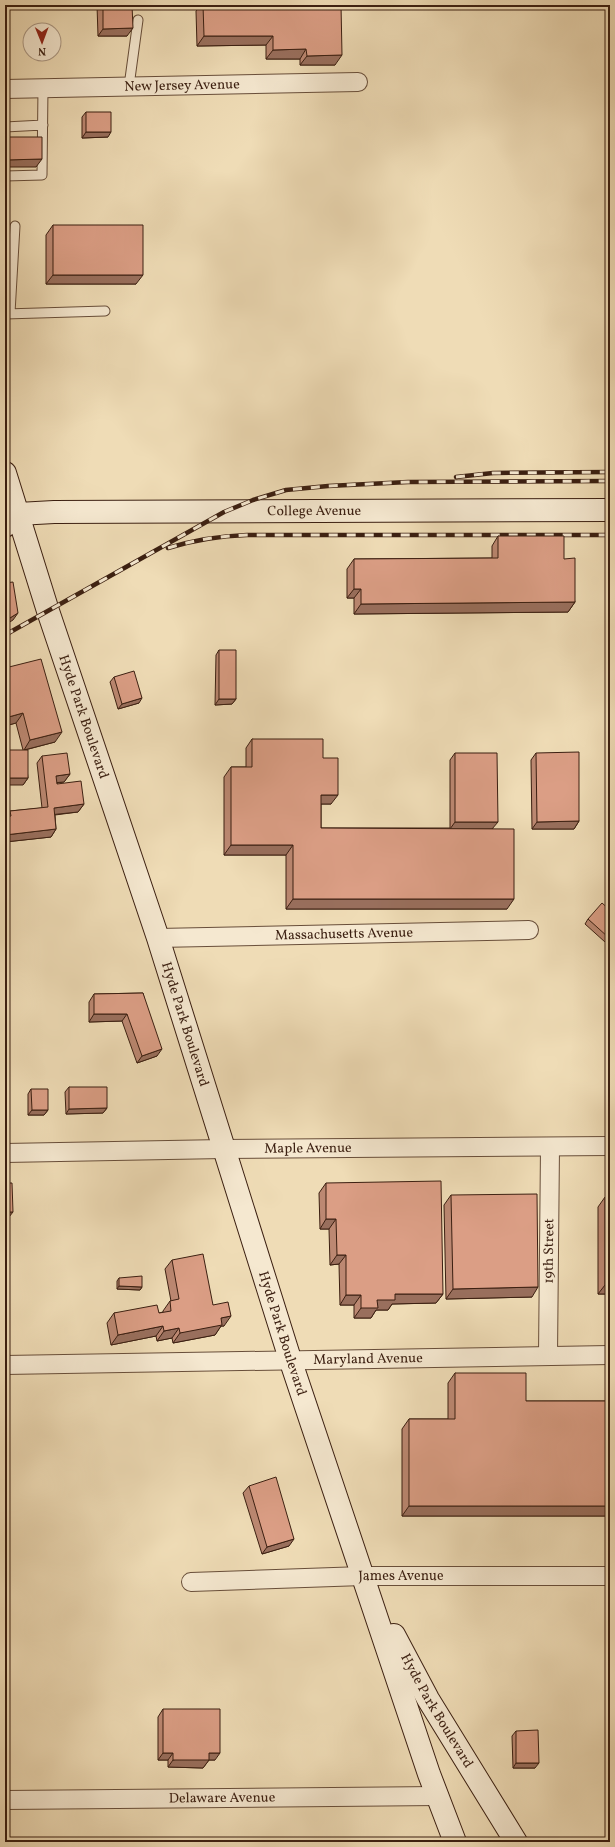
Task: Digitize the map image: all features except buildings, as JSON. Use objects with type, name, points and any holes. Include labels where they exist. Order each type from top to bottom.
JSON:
[{"type":"main road","name":"Hyde Park Boulevard","points":[[5,473],[12,520],[48,611],[158,938],[290,1359],[438,1796],[455,1842]]},
{"type":"main road","name":"College Avenue","points":[[12,520],[54,512],[610,510]]},
{"type":"main road","name":"Hyde Park Boulevard","points":[[363,1576],[428,1698],[516,1842]]},
{"type":"street","name":"New Jersey Avenue","points":[[5,89],[358,82]]},
{"type":"street","name":"Massachusetts Avenue","points":[[158,938],[529,930]]},
{"type":"street","name":"Maple Avenue","points":[[5,1153],[223,1149],[610,1146]]},
{"type":"street","name":"19th Street","points":[[548,1356],[550,1147]]},
{"type":"street","name":"Maryland Avenue","points":[[5,1365],[290,1359],[610,1355]]},
{"type":"street","name":"James Avenue","points":[[191,1582],[363,1576],[610,1576]]},
{"type":"street","name":"Delaware Avenue","points":[[5,1800],[438,1796]]},
{"type":"lane","points":[[129,86],[138,20]]},
{"type":"lane","points":[[5,176],[42,175],[43,88]]},
{"type":"lane","points":[[5,127],[43,126]]},
{"type":"lane","points":[[16,226],[7,314],[105,311]]},
{"type":"railway","points":[[456,477],[493,473],[610,472]]},
{"type":"railway","points":[[5,635],[224,512],[253,500],[286,490],[328,486],[408,482],[610,481]]},
{"type":"railway","points":[[168,548],[207,539],[247,535],[610,535]]}]
